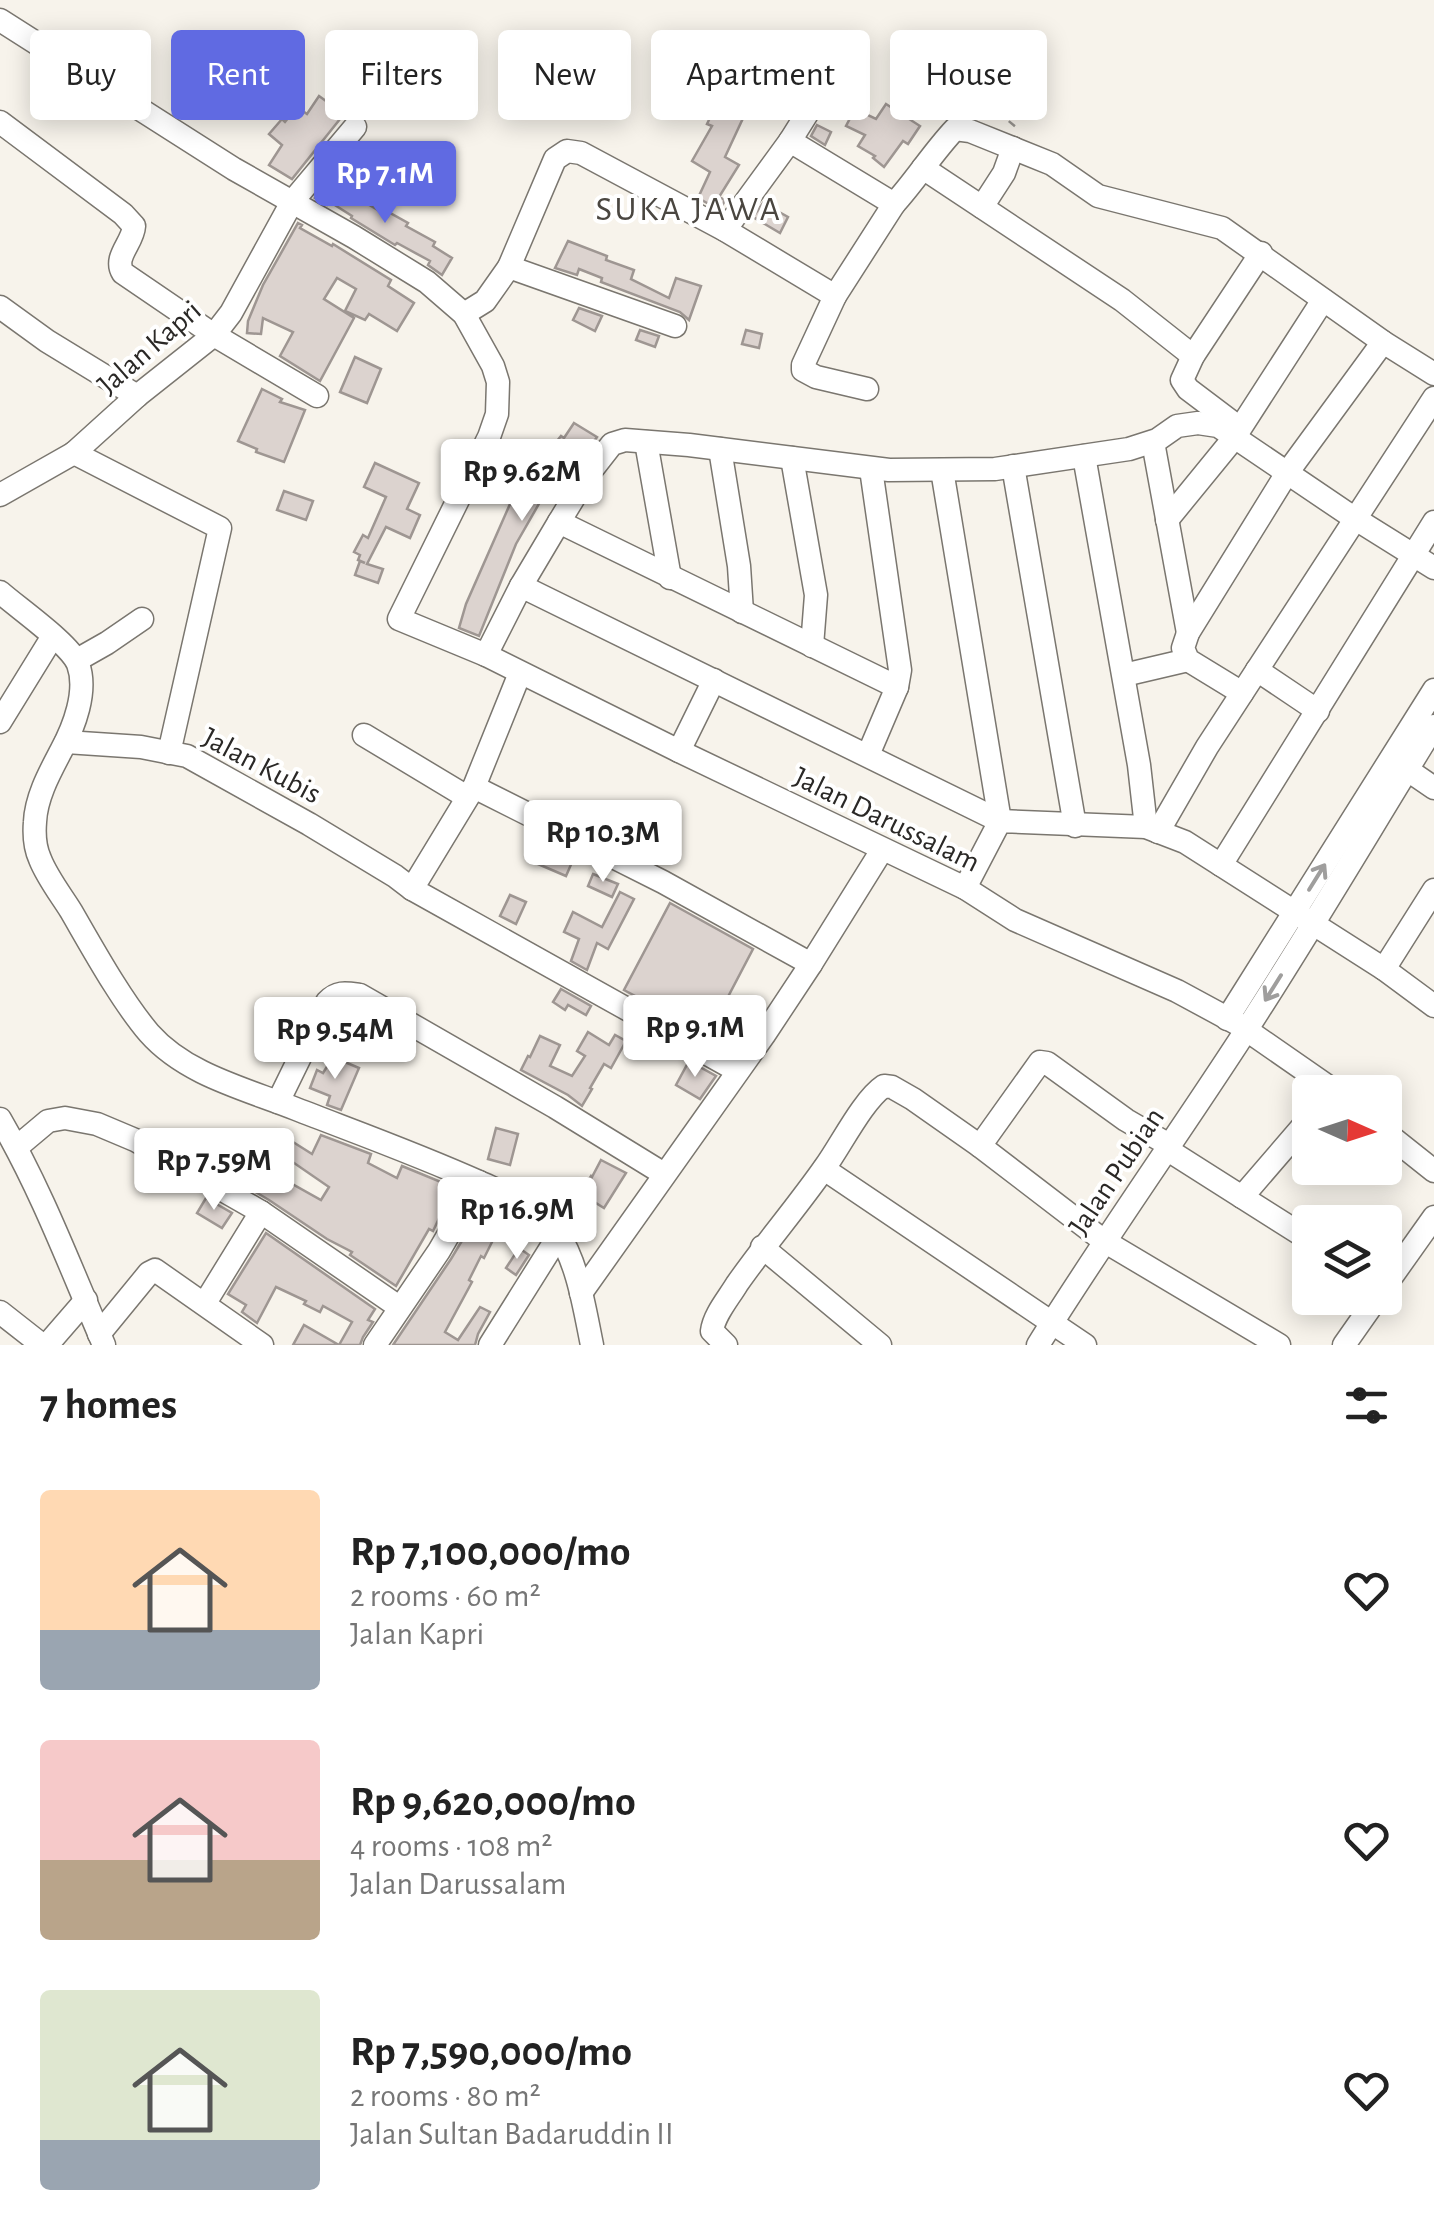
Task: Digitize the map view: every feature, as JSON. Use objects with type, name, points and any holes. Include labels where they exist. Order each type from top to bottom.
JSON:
[{"type":"street","points":[[0,20],[234,169],[426,282],[464,314],[485,302],[509,267],[556,159],[567,151],[581,153],[724,230],[834,296]]},
{"type":"street","points":[[724,230],[804,120]]},
{"type":"street","points":[[0,122],[134,226],[119,261],[123,273],[214,335],[317,396]]},
{"type":"street","name":"Jalan Kapri","points":[[0,494],[74,453],[136,396],[214,335],[231,312],[292,202],[355,128]]},
{"type":"street","points":[[867,389],[816,377],[803,370],[806,358],[834,296],[894,204],[955,128],[1052,164],[1098,196],[1222,228],[1434,374]]},
{"type":"street","points":[[790,142],[894,204]]},
{"type":"street","points":[[982,207],[1004,173],[1014,148]]},
{"type":"street","points":[[923,168],[1122,300],[1193,356]]},
{"type":"street","points":[[1261,253],[1193,356],[1182,380],[1188,390],[1287,473],[1434,568]]},
{"type":"street","points":[[509,267],[675,326]]},
{"type":"street","points":[[1168,520],[1237,433],[1323,300]]},
{"type":"street","points":[[0,307],[47,342],[136,396]]},
{"type":"street","name":"Jalan Darussalam","points":[[464,314],[493,366],[498,382],[497,414],[399,619],[486,654],[966,888],[1014,920],[1176,991],[1237,1025],[1309,1075]]},
{"type":"street","points":[[1242,693],[1188,660],[1183,648],[1188,633],[1287,473],[1383,342]]},
{"type":"street","points":[[1152,830],[1434,398]]},
{"type":"street","points":[[486,654],[521,586],[602,453],[624,440],[871,469],[942,470],[1013,466],[1129,449],[1153,442],[1177,426],[1198,423],[1237,433]]},
{"type":"street","points":[[646,442],[670,578]]},
{"type":"street","points":[[1153,442],[1188,633]]},
{"type":"street","points":[[720,449],[742,612]]},
{"type":"street","points":[[74,453],[220,528],[169,752]]},
{"type":"street","points":[[1084,456],[1152,830]]},
{"type":"street","points":[[792,458],[816,595],[812,646]]},
{"type":"street","points":[[1013,466],[1075,826]]},
{"type":"street","points":[[868,755],[897,687],[900,670],[871,469]]},
{"type":"street","points":[[942,470],[1000,821],[966,888]]},
{"type":"street","points":[[559,522],[897,687]]},
{"type":"street","points":[[1222,865],[1434,522]]},
{"type":"street","points":[[521,586],[1000,821],[1152,830],[1185,842],[1434,1006]]},
{"type":"street","points":[[0,592],[77,660],[81,692],[78,708],[42,791],[34,819],[35,842],[40,860],[149,1032],[171,1053],[209,1076],[418,1154],[536,1210],[553,1226],[568,1251],[592,1345]]},
{"type":"street","points":[[77,660],[142,619]]},
{"type":"street","points":[[0,722],[53,636]]},
{"type":"street","points":[[1124,675],[1188,660]]},
{"type":"street","points":[[1257,670],[1318,711]]},
{"type":"street","points":[[412,889],[471,792],[520,673]]},
{"type":"street","points":[[679,751],[714,680]]},
{"type":"street","points":[[1399,764],[1434,690]]},
{"type":"street","points":[[1399,764],[1434,726]]},
{"type":"street","points":[[364,735],[471,792],[500,802],[663,882],[811,964]]},
{"type":"street","name":"Jalan Kubis","points":[[66,742],[188,756],[396,876],[412,889],[738,1071]]},
{"type":"street","points":[[1399,764],[1434,788]]},
{"type":"street","name":"Jalan Pubian","points":[[1038,1345],[1104,1240],[1168,1150],[1237,1025],[1399,764]]},
{"type":"street","points":[[581,1292],[811,964],[882,850]]},
{"type":"street","points":[[1384,970],[1430,904]]},
{"type":"street","points":[[278,1102],[327,1002],[342,992],[360,995],[664,1174]]},
{"type":"street","points":[[980,1146],[1040,1062],[1292,1229]]},
{"type":"street","points":[[726,1345],[712,1326],[762,1247],[884,1086],[913,1099],[1104,1240],[1279,1345]]},
{"type":"street","points":[[17,1147],[48,1121],[64,1118],[97,1124],[135,1140],[261,1212],[399,1307]]},
{"type":"street","points":[[0,1119],[17,1147],[102,1340]]},
{"type":"street","points":[[1242,1197],[1292,1139]]},
{"type":"street","points":[[1402,1146],[1434,1171]]},
{"type":"street","points":[[824,1168],[1085,1345]]},
{"type":"street","points":[[375,1345],[439,1251],[479,1182]]},
{"type":"street","points":[[205,1304],[261,1212]]},
{"type":"street","points":[[1402,1262],[1434,1217]]},
{"type":"street","points":[[490,1345],[559,1235]]},
{"type":"street","points":[[762,1247],[880,1345]]},
{"type":"street","points":[[102,1340],[149,1273],[159,1270],[262,1345]]},
{"type":"street","points":[[0,1312],[44,1345],[86,1300]]},
{"type":"street","points":[[1344,1345],[1365,1315]]},
{"type":"building","points":[[319,96],[325,100],[325,120],[339,120],[292,179],[269,165],[282,145],[269,134],[281,120],[305,120]]},
{"type":"building","points":[[886,104],[890,107],[890,120],[911,120],[920,126],[884,167],[858,146],[865,135],[846,126],[849,120],[870,120],[870,116],[876,119]]},
{"type":"building","points":[[709,120],[742,120],[725,157],[739,165],[719,197],[725,200],[720,210],[698,198],[710,172],[692,161],[712,126],[707,124]]},
{"type":"building","points":[[817,125],[831,132],[825,145],[811,136]]},
{"type":"building","points":[[329,181],[388,216],[390,213],[408,223],[406,226],[435,242],[433,246],[452,258],[442,275],[428,265],[430,261],[395,245],[330,202],[327,205],[315,198]]},
{"type":"building","points":[[763,203],[788,217],[780,233],[753,217]]},
{"type":"building","points":[[298,223],[300,228],[391,280],[388,286],[414,303],[397,331],[369,314],[365,320],[345,311],[356,289],[337,278],[324,299],[354,318],[320,381],[280,356],[293,332],[263,318],[261,334],[247,333],[263,285]]},
{"type":"building","points":[[568,241],[634,270],[631,279],[669,298],[676,278],[701,286],[689,320],[680,312],[601,282],[602,278],[579,269],[577,275],[555,268]]},
{"type":"building","points":[[579,308],[602,316],[595,331],[573,320]]},
{"type":"building","points":[[640,330],[659,336],[655,347],[636,340]]},
{"type":"building","points":[[746,330],[762,334],[759,348],[742,344]]},
{"type":"building","points":[[355,357],[381,369],[367,403],[340,392]]},
{"type":"building","points":[[262,389],[282,399],[280,402],[305,410],[284,462],[238,441]]},
{"type":"building","points":[[574,423],[597,437],[568,478],[559,473],[540,502],[516,544],[479,636],[459,628],[510,504],[514,506],[553,446]]},
{"type":"building","points":[[375,463],[419,483],[407,509],[420,515],[410,538],[386,527],[367,564],[383,569],[378,583],[355,575],[360,561],[365,563],[354,552],[363,535],[368,538],[386,497],[364,487]]},
{"type":"building","points":[[284,491],[313,501],[306,520],[277,510]]},
{"type":"building","points":[[538,844],[573,860],[566,876],[531,861]]},
{"type":"building","points":[[593,874],[618,884],[612,897],[588,886]]},
{"type":"building","points":[[620,892],[634,899],[608,949],[597,943],[587,970],[571,961],[579,939],[564,932],[573,912],[602,927]]},
{"type":"building","points":[[510,895],[526,902],[516,924],[500,916]]},
{"type":"building","points":[[670,903],[753,949],[708,1035],[624,990]]},
{"type":"building","points":[[561,989],[591,1006],[586,1015],[568,1005],[565,1010],[553,1002]]},
{"type":"building","points":[[588,1032],[609,1045],[615,1035],[626,1041],[611,1068],[604,1064],[582,1106],[521,1070],[540,1036],[560,1045],[550,1066],[572,1076],[585,1056],[577,1051]]},
{"type":"building","points":[[333,1057],[359,1068],[341,1110],[327,1105],[330,1096],[310,1088],[317,1070],[323,1073]]},
{"type":"building","points":[[689,1061],[716,1076],[700,1099],[676,1085]]},
{"type":"building","points":[[496,1128],[518,1134],[510,1165],[488,1159]]},
{"type":"building","points":[[274,1130],[312,1154],[321,1135],[371,1154],[368,1163],[397,1178],[402,1166],[458,1189],[396,1286],[350,1255],[352,1252],[210,1165],[212,1161],[200,1155],[207,1142],[234,1158],[233,1161],[256,1172],[260,1166],[321,1200],[329,1187],[265,1143]]},
{"type":"building","points":[[601,1160],[626,1173],[604,1208],[580,1193]]},
{"type":"building","points":[[551,1186],[565,1193],[558,1209],[545,1198]]},
{"type":"building","points":[[206,1198],[232,1213],[222,1228],[197,1213]]},
{"type":"building","points":[[478,1214],[500,1226],[484,1258],[481,1256],[445,1332],[458,1340],[480,1307],[490,1312],[475,1345],[393,1345],[451,1259]]},
{"type":"building","points":[[266,1233],[375,1309],[368,1320],[373,1322],[360,1345],[339,1345],[352,1322],[323,1306],[320,1312],[276,1287],[257,1323],[242,1312],[246,1305],[228,1294]]},
{"type":"building","points":[[519,1248],[529,1255],[516,1275],[506,1268]]},
{"type":"building","points":[[304,1325],[339,1345],[293,1345]]},
{"type":"district","name":"SUKA JAWA","points":[[689,208]]}]
